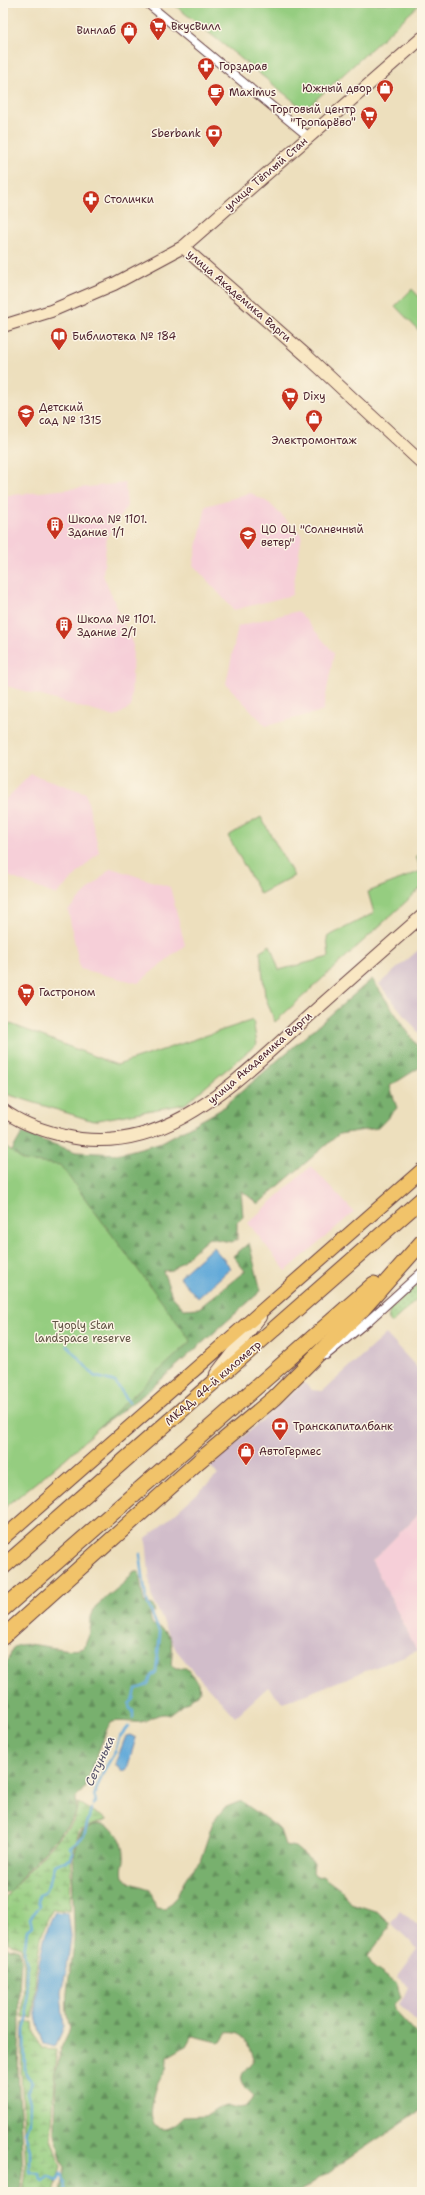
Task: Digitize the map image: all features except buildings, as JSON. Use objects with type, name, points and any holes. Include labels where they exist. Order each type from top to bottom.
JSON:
[{"type":"highway","name":"МКАД, 44-й километр","points":[[3,1567],[422,1199]]},
{"type":"highway","points":[[3,1637],[199,1461],[274,1398],[360,1312],[422,1242]]},
{"type":"highway","points":[[3,1609],[422,1242]]},
{"type":"main road","points":[[3,1538],[422,1170]]},
{"type":"street","points":[[147,3],[309,137]]},
{"type":"street","name":"улица Тёплый Стан","points":[[183,247],[422,38]]},
{"type":"street","name":"улица Академика Варги","points":[[3,326],[51,311],[114,284],[183,247],[307,356],[422,463]]},
{"type":"street","name":"улица Академика Варги","points":[[3,1110],[26,1123],[80,1140],[129,1138],[186,1116],[227,1089],[422,916]]},
{"type":"street","points":[[274,1398],[368,1321],[422,1272]]},
{"type":"street","points":[[200,1394],[270,1303]]},
{"type":"shaded area","points":[[125,483],[127,506],[107,537],[103,575],[133,645],[131,707],[115,717],[3,685],[3,496]]},
{"type":"shaded area","name":"ЦО ОЦ \"Солнечный ветер\"","points":[[251,493],[269,503],[302,535],[292,595],[234,610],[193,565],[206,506]]},
{"type":"shaded area","points":[[298,611],[334,653],[323,711],[266,726],[226,684],[238,626]]},
{"type":"shaded area","points":[[31,774],[86,793],[99,852],[56,895],[3,874],[3,802]]},
{"type":"shaded area","points":[[111,868],[170,887],[185,945],[138,983],[80,969],[68,910]]},
{"type":"shaded area","points":[[422,947],[422,1037],[379,984]]},
{"type":"shaded area","points":[[311,1166],[354,1212],[286,1271],[248,1223]]},
{"type":"shaded area","points":[[386,1334],[422,1373],[422,1510],[372,1561],[417,1651],[283,1703],[268,1687],[235,1717],[176,1650],[151,1595],[146,1539],[218,1475],[210,1466],[304,1383],[312,1390],[323,1391]]},
{"type":"shaded area","points":[[422,1510],[422,1649],[417,1651],[372,1561]]},
{"type":"shaded area","points":[[400,1910],[422,1928],[422,2026],[399,2005],[409,1987],[397,1977],[418,1949],[391,1923]]},
{"type":"green space","points":[[172,3],[266,3],[307,10],[329,3],[421,3],[309,106],[301,107]]},
{"type":"green space","points":[[412,289],[422,300],[422,334],[395,306]]},
{"type":"green space","points":[[261,817],[294,876],[260,894],[228,836]]},
{"type":"green space","points":[[422,854],[422,887],[275,1022],[265,996],[260,951],[270,945],[279,970],[329,957],[327,937],[374,913],[368,892],[421,871],[416,856]]},
{"type":"green space","points":[[372,979],[422,1053],[422,1066],[390,1086],[397,1108],[378,1128],[339,1134],[258,1204],[241,1190],[243,1217],[237,1222],[237,1240],[231,1242],[209,1238],[172,1270],[163,1271],[172,1296],[184,1309],[199,1308],[245,1271],[233,1256],[249,1243],[261,1291],[147,1392],[15,1490],[3,1276],[3,1167],[22,1133],[76,1152],[119,1154],[162,1142],[220,1110]]},
{"type":"green space","points":[[253,1020],[257,1044],[185,1104],[93,1121],[3,1093],[3,1021],[117,1065]]},
{"type":"green space","name":"Tyoply Stan landspace reserve","points":[[3,1145],[23,1161],[60,1165],[191,1341],[66,1458],[3,1509]]},
{"type":"green space","points":[[415,1287],[422,1288],[422,1295],[391,1323],[388,1320],[390,1309]]},
{"type":"green space","points":[[134,1571],[139,1572],[144,1603],[153,1605],[155,1612],[150,1613],[153,1625],[163,1629],[171,1639],[171,1665],[176,1668],[186,1668],[199,1683],[200,1692],[170,1715],[162,1714],[141,1722],[112,1722],[107,1729],[83,1790],[76,1798],[76,1813],[71,1822],[18,1881],[15,1891],[6,1892],[3,1895],[3,1665],[9,1659],[12,1649],[26,1644],[76,1650],[84,1648],[90,1632],[91,1617],[95,1607],[125,1582]]},
{"type":"green space","points":[[241,1801],[280,1830],[285,1845],[295,1847],[314,1863],[313,1873],[316,1877],[322,1876],[341,1890],[351,1903],[378,1912],[389,1923],[389,1928],[368,1956],[373,1967],[397,1984],[401,1998],[394,2005],[394,2010],[422,2040],[422,2109],[299,2192],[60,2192],[65,2167],[62,2163],[55,2133],[56,2073],[61,2048],[70,2029],[67,1995],[74,1941],[73,1871],[74,1858],[81,1831],[96,1825],[108,1826],[112,1829],[120,1838],[122,1844],[124,1858],[122,1870],[123,1877],[131,1883],[150,1889],[156,1908],[165,1909],[177,1896],[187,1876],[200,1861],[213,1822],[224,1808]],"holes":[[[226,2033],[241,2036],[245,2040],[254,2059],[242,2076],[245,2087],[254,2097],[245,2107],[238,2108],[227,2105],[217,2108],[205,2116],[183,2117],[172,2127],[165,2129],[157,2127],[154,2124],[151,2113],[158,2082],[166,2069],[167,2057],[186,2046],[191,2037],[194,2036],[218,2042],[221,2041]]]},
{"type":"green space","points":[[78,1803],[107,1820],[79,1830],[71,1865],[70,1911],[53,1909],[47,1921],[39,1948],[33,2018],[23,2017],[24,1964],[21,1947],[8,1943],[5,1897],[74,1821]]},
{"type":"green space","points":[[3,1897],[7,1928],[6,1946],[9,1949],[14,1948],[19,1950],[21,1960],[18,2069],[23,2174],[20,2192],[3,2192]]},
{"type":"green space","points":[[33,2022],[34,2032],[42,2049],[57,2050],[51,2139],[61,2167],[54,2192],[23,2192],[26,2171],[21,2072],[23,2023]]},
{"type":"water","points":[[213,1247],[231,1268],[198,1298],[179,1277]]},
{"type":"water","points":[[130,1735],[136,1738],[127,1769],[122,1772],[115,1764],[126,1736]]},
{"type":"water","points":[[55,1912],[68,1913],[71,1936],[67,1968],[61,1992],[64,2027],[55,2047],[44,2044],[37,2022],[36,1990],[42,1947],[50,1922]]},
{"type":"waterway","name":"Сетунька","points":[[67,1345],[94,1376],[115,1382],[129,1402]]},
{"type":"waterway","name":"Сетунька","points":[[133,1718],[133,1710],[130,1709],[129,1704],[134,1699],[136,1689],[147,1684],[151,1676],[156,1672],[160,1634],[146,1599],[140,1554]]},
{"type":"waterway","name":"Сетунька","points":[[93,1805],[96,1802],[94,1796],[103,1772],[115,1752],[119,1738],[129,1726]]},
{"type":"waterway","name":"Сетунька","points":[[66,2192],[61,2174],[57,2181],[49,2177],[43,2182],[40,2174],[31,2172],[30,2170],[30,2149],[25,2133],[30,2120],[30,2103],[27,2092],[32,2082],[25,2070],[24,2030],[28,2016],[26,1979],[27,1964],[24,1953],[27,1930],[32,1926],[30,1918],[40,1906],[38,1901],[39,1895],[45,1892],[53,1874],[54,1865],[71,1859],[73,1853],[70,1847],[84,1836],[91,1809]]},
{"type":"place","name":"ВкусВилл","points":[[158,41]]},
{"type":"place","name":"Винлаб","points":[[129,45]]},
{"type":"place","name":"Горздрав","points":[[206,81]]},
{"type":"place","name":"Южный двор","points":[[385,103]]},
{"type":"place","name":"Maximus","points":[[216,107]]},
{"type":"place","name":"Торговый центр \"Тропарёво\"","points":[[369,130]]},
{"type":"place","name":"Sberbank","points":[[214,148]]},
{"type":"place","name":"Столички","points":[[91,214]]},
{"type":"place","name":"Библиотека № 184","points":[[59,351]]},
{"type":"place","name":"Dixy","points":[[290,411]]},
{"type":"place","name":"Детский сад № 1315","points":[[26,428]]},
{"type":"place","name":"Электромонтаж","points":[[314,433]]},
{"type":"place","name":"Школа № 1101. Здание 1/1","points":[[55,540]]},
{"type":"place","name":"ЦО ОЦ \"Солнечный ветер\"","points":[[248,550]]},
{"type":"place","name":"Школа № 1101. Здание 2/1","points":[[64,640]]},
{"type":"place","name":"Гастроном","points":[[26,1007]]},
{"type":"place","name":"Транскапиталбанк","points":[[280,1441]]},
{"type":"place","name":"АвтоГермес","points":[[246,1466]]}]
